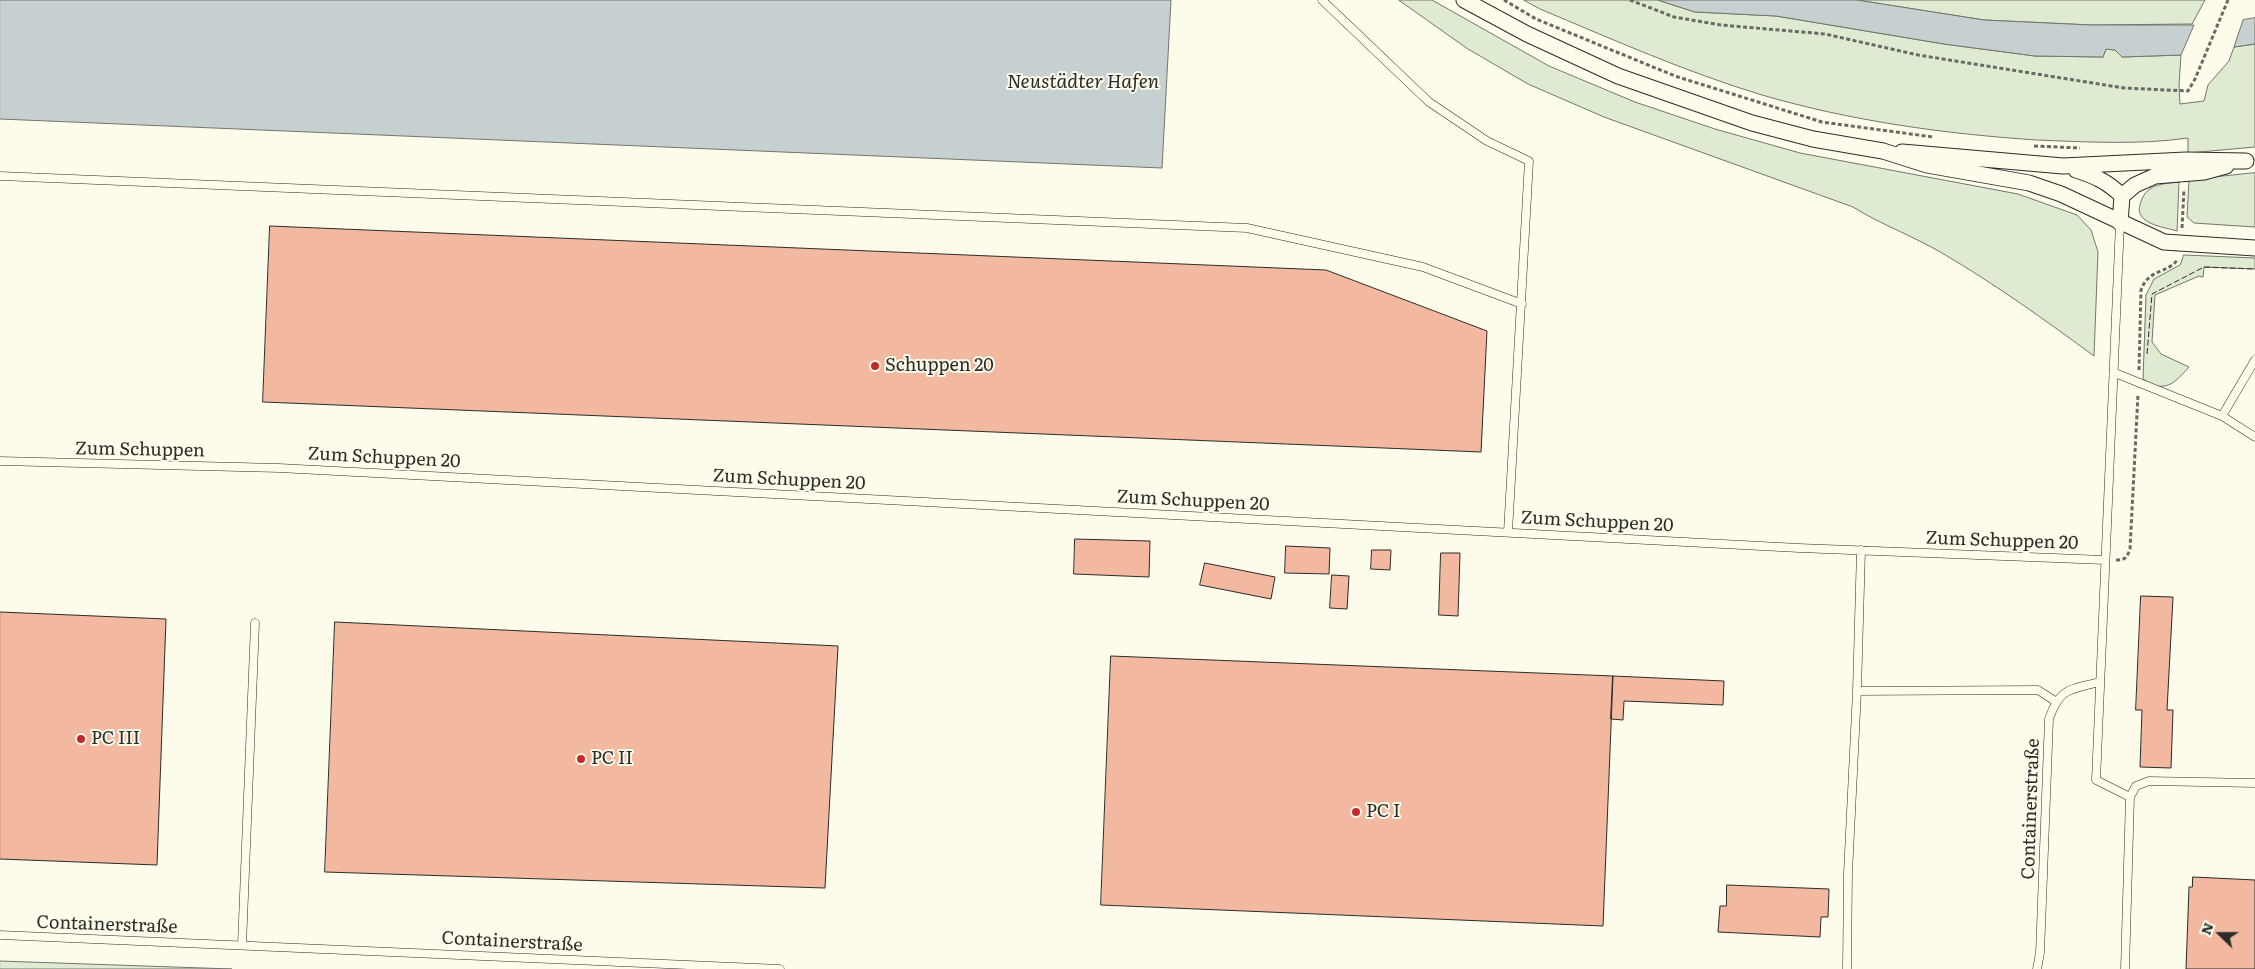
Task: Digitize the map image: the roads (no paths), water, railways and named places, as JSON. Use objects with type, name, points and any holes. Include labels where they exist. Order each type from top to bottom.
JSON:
[{"type":"street","points":[[1464,0],[1552,46],[1618,76],[1680,100],[1752,123],[1813,139],[1883,151],[1930,153],[2063,166],[2186,160],[2250,161]]},
{"type":"street","points":[[1883,151],[1927,165],[2029,183],[2062,194],[2120,223],[2164,242],[2181,245],[2255,248]]},
{"type":"street","points":[[2120,223],[2122,196],[2135,185],[2155,176],[2204,172],[2250,161]]},
{"type":"street","points":[[2063,166],[2096,176],[2110,184],[2122,196]]},
{"type":"lane","points":[[1322,0],[1429,102],[1487,141],[1529,161],[1508,532]]},
{"type":"lane","points":[[0,176],[1247,228],[1423,267],[1522,304]]},
{"type":"lane","points":[[2120,223],[2096,780],[2130,797]]},
{"type":"lane","points":[[2222,416],[2255,360]]},
{"type":"lane","points":[[2115,373],[2222,416],[2255,437]]},
{"type":"lane","name":"Zum Schuppen","points":[[0,461],[279,468]]},
{"type":"lane","name":"Zum Schuppen 20","points":[[279,468],[1861,550],[2105,560]]},
{"type":"lane","points":[[1847,969],[1848,872],[1857,691],[1861,550]]},
{"type":"lane","points":[[242,946],[255,623]]},
{"type":"lane","points":[[1857,691],[2038,690],[2055,701],[2067,691],[2099,682]]},
{"type":"lane","name":"Containerstraße","points":[[2037,969],[2040,952],[2049,719],[2055,701]]},
{"type":"lane","points":[[2125,969],[2130,797],[2136,786],[2149,781],[2255,784]]},
{"type":"lane","name":"Containerstraße","points":[[0,935],[780,969]]},
{"type":"water","name":"Neustädter Hafen","points":[[0,0],[1171,0],[1162,168],[0,119]]},
{"type":"water","points":[[1658,0],[1857,0],[1984,20],[2091,25],[2194,25],[2181,55],[2122,57],[2115,50],[2106,49],[2103,57],[2035,56],[1944,44],[1776,16],[1695,12]]},
{"type":"water","points":[[2255,18],[2255,44],[2234,47],[2243,20]]},
{"type":"place","name":"Schuppen 20","points":[[875,366]]},
{"type":"place","name":"PC III","points":[[81,739]]},
{"type":"place","name":"PC II","points":[[581,759]]},
{"type":"place","name":"PC I","points":[[1356,812]]}]
